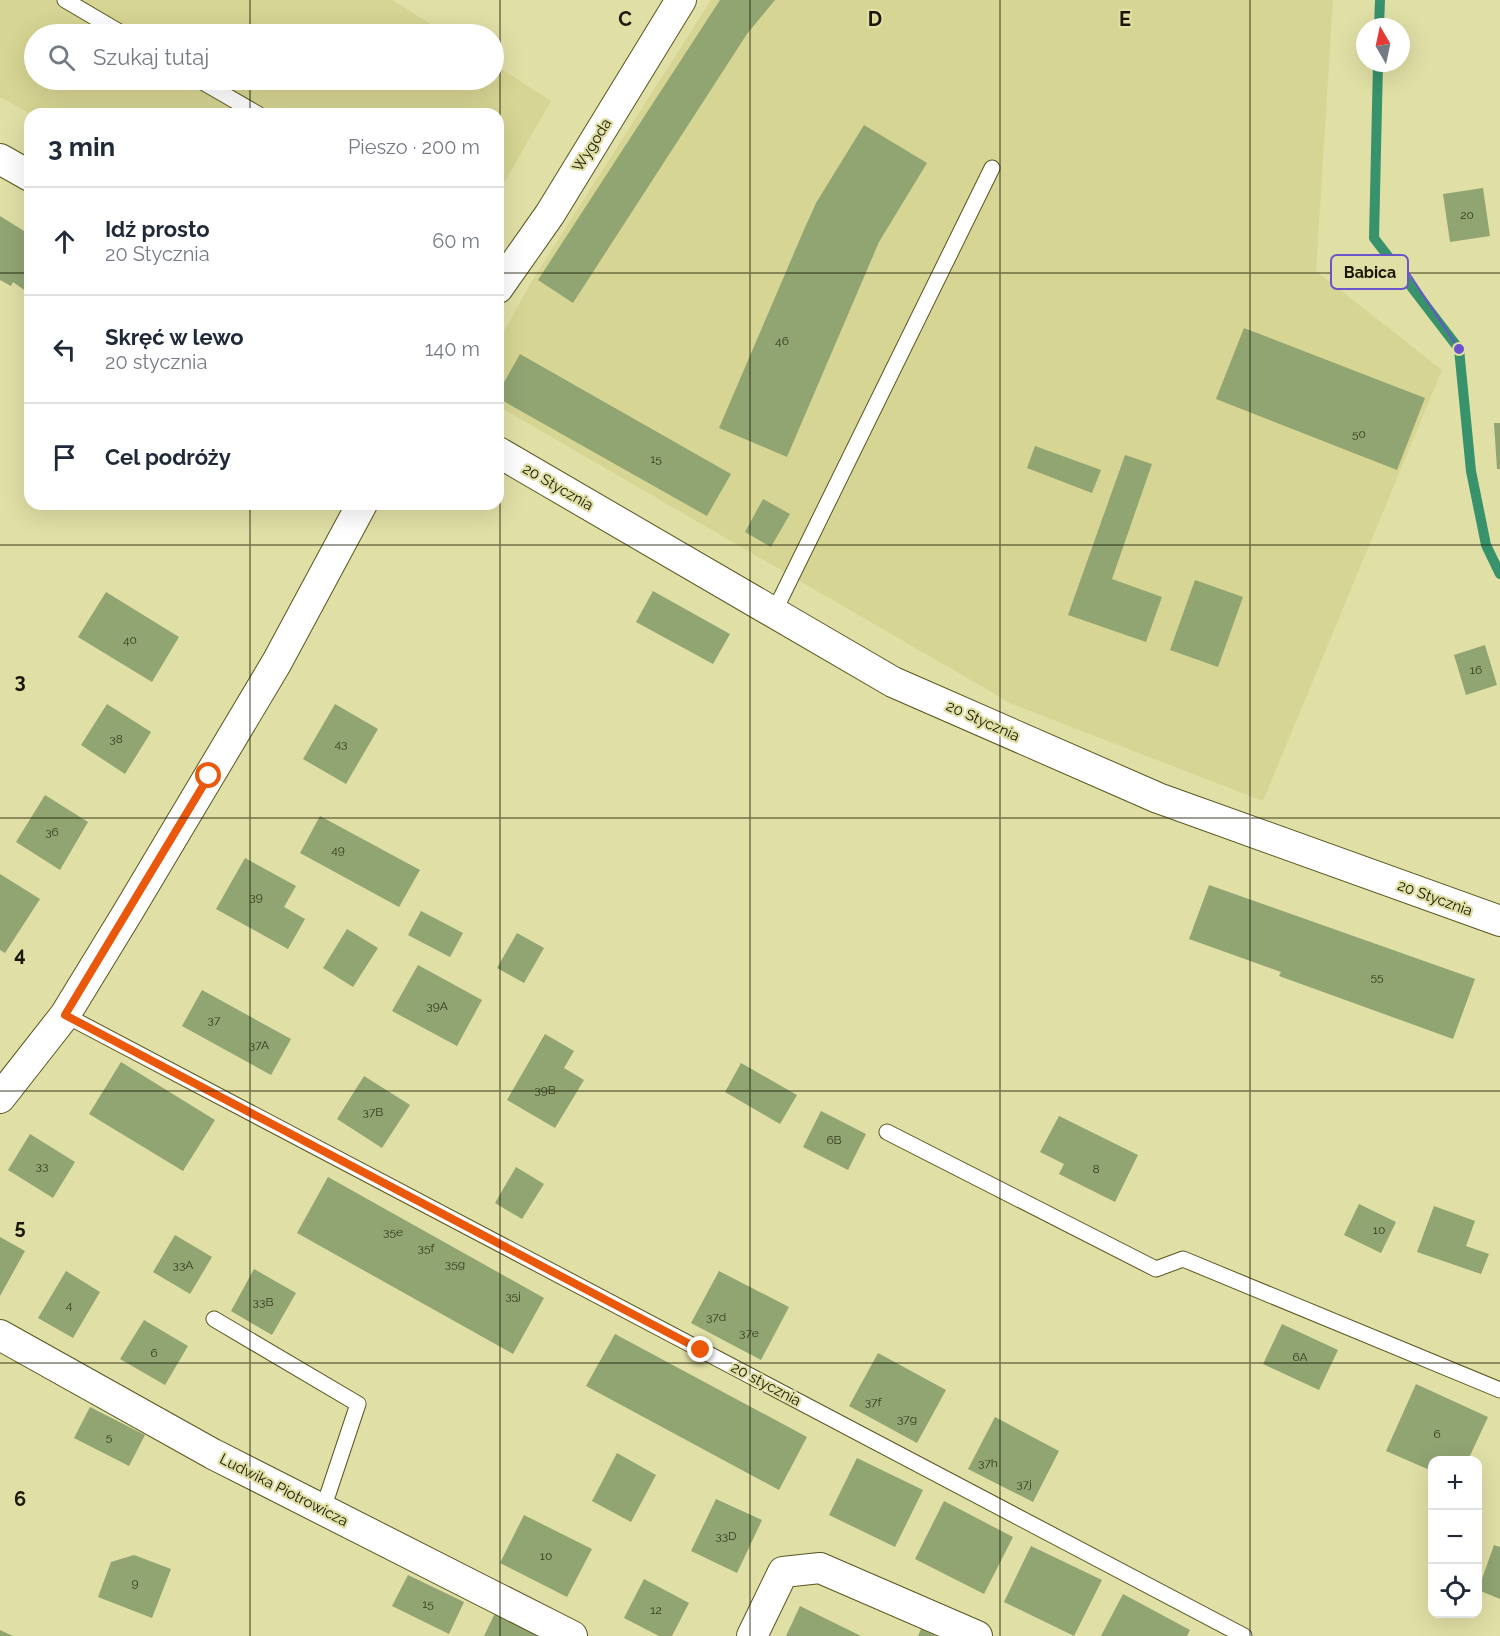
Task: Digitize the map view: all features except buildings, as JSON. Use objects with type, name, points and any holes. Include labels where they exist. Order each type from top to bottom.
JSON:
[{"type":"street","name":"Wygoda","points":[[504,279],[550,214],[681,0]]},
{"type":"street","points":[[0,159],[24,173]]},
{"type":"street","name":"20 Stycznia","points":[[504,455],[893,682],[1158,798],[1500,921]]},
{"type":"street","points":[[0,1098],[65,1015],[277,662],[359,510]]},
{"type":"street","name":"Ludwika Piotrowicza","points":[[0,1335],[213,1454],[572,1636]]},
{"type":"street","points":[[752,1636],[783,1572],[820,1568],[977,1636]]},
{"type":"lane","points":[[65,0],[106,24]]},
{"type":"lane","points":[[216,90],[248,108]]},
{"type":"lane","points":[[774,612],[992,168]]},
{"type":"lane","name":"20 stycznia","points":[[65,1015],[1244,1636]]},
{"type":"lane","points":[[887,1132],[1156,1269],[1183,1259],[1500,1390]]},
{"type":"lane","points":[[214,1319],[358,1404],[322,1509]]},
{"type":"shaded area","points":[[0,0],[392,0],[431,24],[24,24],[24,90],[504,90],[504,70],[551,101],[504,183],[504,108],[24,108],[24,110],[0,97]]},
{"type":"shaded area","points":[[711,0],[1333,0],[1316,271],[1442,370],[1263,801],[1012,704],[504,409],[504,332],[530,284]]},
{"type":"waterway","points":[[1379,18],[1380,0]]},
{"type":"waterway","points":[[1378,72],[1374,238],[1459,349],[1471,471],[1486,545],[1500,574]]},
{"type":"place","name":"Babica","points":[[1459,349]]},
{"type":"route","points":[[209,776],[65,1015],[701,1350]]}]
